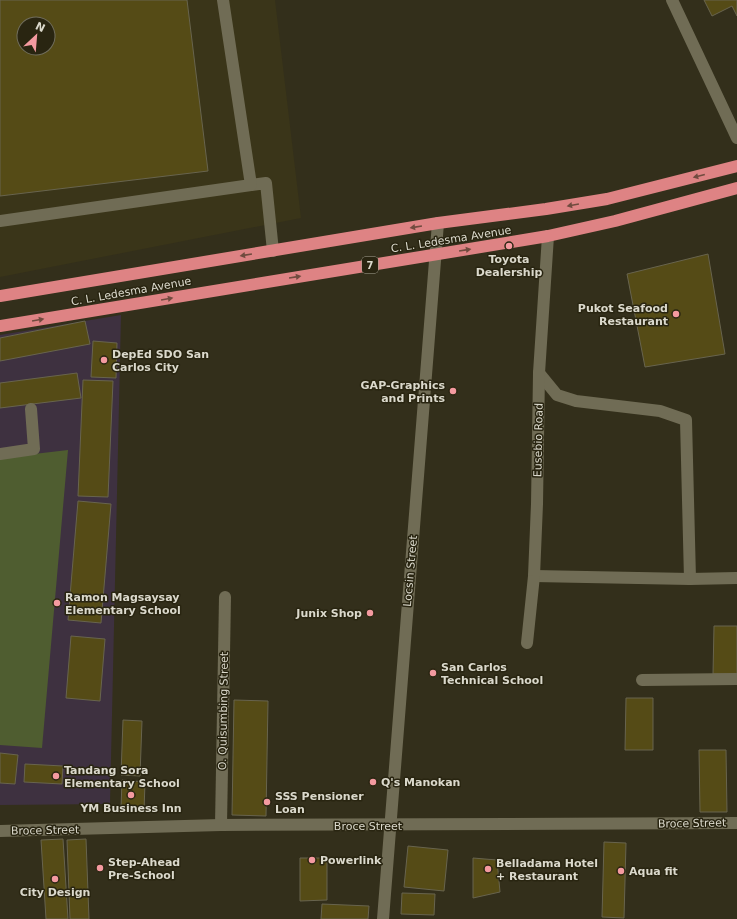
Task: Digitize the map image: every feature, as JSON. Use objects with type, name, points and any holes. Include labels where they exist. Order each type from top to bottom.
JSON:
[{"type":"highway","name":"C. L. Ledesma Avenue","points":[[0,296],[438,223],[546,209],[607,199],[737,166]]},
{"type":"highway","name":"C. L. Ledesma Avenue","points":[[0,326],[548,236],[614,221],[737,188]]},
{"type":"street","points":[[223,0],[252,185]]},
{"type":"street","points":[[672,0],[737,138]]},
{"type":"street","points":[[0,221],[266,183],[273,251]]},
{"type":"street","name":"Locsin Street","points":[[383,919],[438,223]]},
{"type":"street","name":"Eusebio Road","points":[[527,643],[534,576],[537,504],[539,373],[548,236]]},
{"type":"street","points":[[539,373],[557,395],[576,401],[660,411],[686,420],[690,579]]},
{"type":"street","points":[[0,454],[34,449],[31,409]]},
{"type":"street","points":[[534,576],[690,579],[737,578]]},
{"type":"street","name":"O. Quisumbing Street","points":[[221,825],[225,597]]},
{"type":"street","points":[[642,680],[737,679]]},
{"type":"street","name":"Broce Street","points":[[0,831],[221,825],[390,826],[737,823]]},
{"type":"shaded area","points":[[0,0],[275,0],[301,218],[0,277]]},
{"type":"shaded area","name":"Ramon Magsaysay Elementary School","points":[[121,315],[110,804],[0,805],[0,335]]},
{"type":"green space","points":[[68,450],[42,748],[0,745],[0,458]]},
{"type":"building","points":[[0,0],[187,0],[208,171],[0,196]]},
{"type":"building","points":[[704,0],[737,0],[737,16],[732,6],[712,16]]},
{"type":"building","name":"Pukot Seafood Restaurant","points":[[708,254],[725,354],[645,367],[627,274]]},
{"type":"building","points":[[85,321],[90,344],[0,361],[0,338]]},
{"type":"building","name":"DepEd SDO San Carlos City","points":[[93,341],[117,343],[116,378],[91,377]]},
{"type":"building","points":[[77,373],[81,398],[0,408],[0,383]]},
{"type":"building","points":[[83,380],[113,381],[108,497],[78,496]]},
{"type":"building","points":[[78,501],[111,504],[101,623],[68,620]]},
{"type":"building","points":[[714,626],[737,626],[737,674],[713,674]]},
{"type":"building","points":[[71,636],[105,639],[100,701],[66,698]]},
{"type":"building","points":[[626,698],[653,698],[653,750],[625,750]]},
{"type":"building","points":[[234,700],[268,701],[266,816],[232,815]]},
{"type":"building","points":[[123,720],[142,721],[140,776],[121,775]]},
{"type":"building","points":[[699,750],[726,750],[727,812],[700,812]]},
{"type":"building","points":[[0,753],[18,755],[15,784],[0,783]]},
{"type":"building","points":[[25,764],[63,766],[62,784],[24,782]]},
{"type":"building","points":[[122,780],[145,782],[144,811],[121,809]]},
{"type":"building","name":"City Design","points":[[63,839],[68,919],[46,919],[41,840]]},
{"type":"building","points":[[86,839],[89,919],[70,919],[67,840]]},
{"type":"building","points":[[604,842],[626,843],[624,918],[602,917]]},
{"type":"building","points":[[408,846],[448,850],[444,891],[404,887]]},
{"type":"building","points":[[300,858],[327,858],[327,900],[300,901]]},
{"type":"building","points":[[473,858],[497,860],[500,892],[473,898]]},
{"type":"building","points":[[402,893],[435,894],[434,915],[401,914]]},
{"type":"building","points":[[322,904],[369,906],[368,919],[321,919]]},
{"type":"place","name":"Toyota Dealership","points":[[509,246]]},
{"type":"place","name":"Pukot Seafood Restaurant","points":[[676,314]]},
{"type":"place","name":"DepEd SDO San Carlos City","points":[[104,360]]},
{"type":"place","name":"GAP-Graphics and Prints","points":[[453,391]]},
{"type":"place","name":"Ramon Magsaysay Elementary School","points":[[57,603]]},
{"type":"place","name":"Junix Shop","points":[[370,613]]},
{"type":"place","name":"San Carlos Technical School","points":[[433,673]]},
{"type":"place","name":"Tandang Sora Elementary School","points":[[56,776]]},
{"type":"place","name":"Q's Manokan","points":[[373,782]]},
{"type":"place","name":"YM Business Inn","points":[[131,795]]},
{"type":"place","name":"SSS Pensioner Loan","points":[[267,802]]},
{"type":"place","name":"Powerlink","points":[[312,860]]},
{"type":"place","name":"Step-Ahead Pre-School","points":[[100,868]]},
{"type":"place","name":"Belladama Hotel + Restaurant","points":[[488,869]]},
{"type":"place","name":"Aqua fit","points":[[621,871]]},
{"type":"place","name":"City Design","points":[[55,879]]}]
